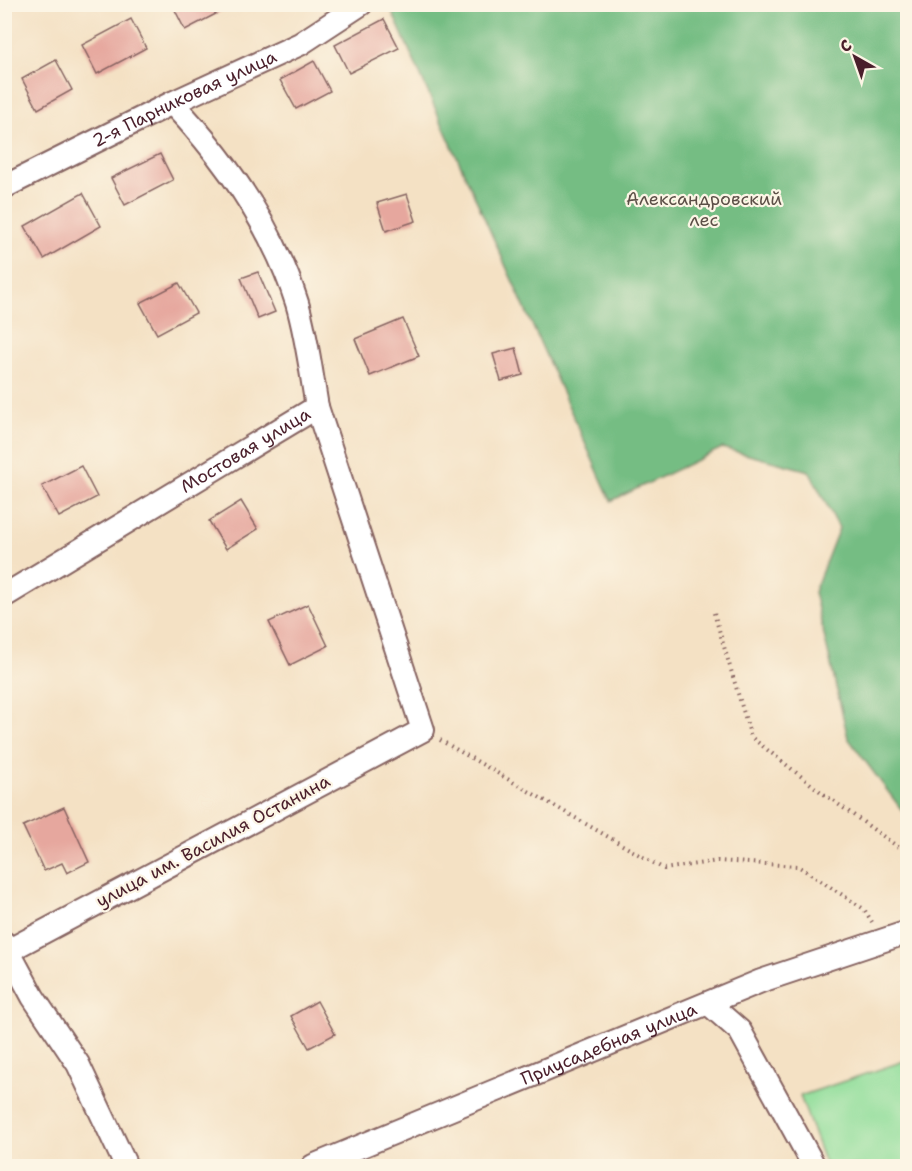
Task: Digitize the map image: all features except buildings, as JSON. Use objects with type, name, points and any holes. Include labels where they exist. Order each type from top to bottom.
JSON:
[{"type":"street","name":"2-я Парниковая улица","points":[[4,187],[172,103],[300,44],[361,4]]},
{"type":"street","points":[[172,103],[215,151],[240,185],[282,262],[297,304],[317,406]]},
{"type":"street","name":"Мостовая улица","points":[[4,596],[317,406],[423,730]]},
{"type":"street","name":"улица им. Василия Останина","points":[[6,949],[423,730]]},
{"type":"street","name":"Приусадебная улица","points":[[313,1167],[761,981],[908,932]]},
{"type":"street","points":[[6,949],[33,997],[78,1064],[126,1167]]},
{"type":"street","points":[[709,1004],[740,1031],[814,1167]]},
{"type":"path","points":[[714,614],[751,737],[821,792],[908,854]]},
{"type":"path","points":[[423,730],[664,869],[717,861],[798,866],[864,909],[884,940]]},
{"type":"green space","name":"Александровский лес","points":[[389,5],[907,5],[907,817],[848,738],[814,592],[839,528],[809,471],[722,448],[611,501]]},
{"type":"green space","points":[[907,1060],[907,1166],[826,1166],[800,1096]]}]
